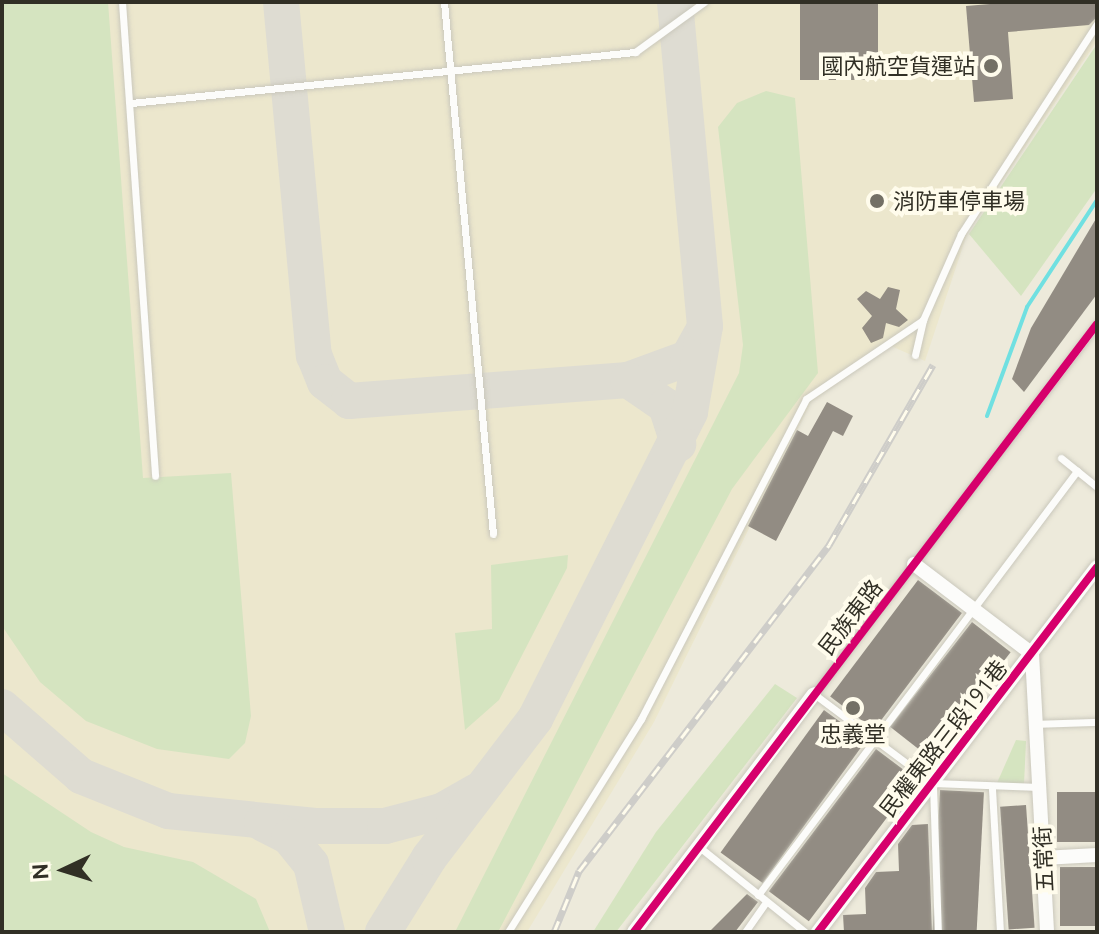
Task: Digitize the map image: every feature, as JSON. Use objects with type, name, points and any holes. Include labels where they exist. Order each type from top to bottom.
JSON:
[{"type":"street","points":[[914,564],[1032,654]]},
{"type":"street","name":"民權東路三段191巷","points":[[818,932],[1097,567]]},
{"type":"street","name":"五常街","points":[[1032,654],[1047,932]]},
{"type":"street","name":"民族東路","points":[[634,932],[814,694]]},
{"type":"street","points":[[1043,858],[1097,855]]},
{"type":"lane","points":[[122,2],[155,476]]},
{"type":"lane","points":[[444,2],[493,534]]},
{"type":"lane","points":[[131,103],[635,52],[704,2]]},
{"type":"lane","points":[[915,355],[923,320],[961,234],[1097,24]]},
{"type":"lane","points":[[508,932],[641,719],[806,399],[923,320]]},
{"type":"lane","name":"民族東路","points":[[814,694],[1097,324]]},
{"type":"lane","points":[[1061,458],[1097,487]]},
{"type":"lane","points":[[758,895],[1077,471]]},
{"type":"lane","points":[[814,694],[933,783],[992,789],[1039,787]]},
{"type":"lane","points":[[1036,724],[1097,722]]},
{"type":"lane","points":[[933,783],[938,932]]},
{"type":"lane","points":[[992,789],[1000,932]]},
{"type":"lane","points":[[698,846],[805,932]]},
{"type":"lane","points":[[745,932],[766,902]]},
{"type":"shaded area","points":[[2,2],[1097,2],[1097,41],[968,231],[925,361],[891,346],[811,402],[654,722],[527,932],[2,932]]},
{"type":"green space","points":[[2,2],[108,2],[143,478],[231,473],[251,716],[245,743],[229,759],[157,749],[86,721],[40,682],[2,626]]},
{"type":"green space","points":[[1097,44],[1097,188],[1021,296],[969,234]]},
{"type":"green space","points":[[766,91],[795,98],[818,373],[732,489],[498,932],[455,932],[739,373],[743,345],[718,127],[737,103]]},
{"type":"green space","points":[[568,555],[567,568],[499,700],[465,730],[455,633],[492,629],[491,565]]},
{"type":"green space","points":[[775,684],[797,698],[616,932],[593,932],[656,832]]},
{"type":"green space","points":[[1016,740],[1026,741],[1024,784],[997,783]]},
{"type":"green space","points":[[2,773],[91,832],[124,847],[193,862],[256,899],[270,932],[2,932]]},
{"type":"building","points":[[800,2],[878,2],[878,80],[800,80]]},
{"type":"building","name":"國內航空貨運站","points":[[1014,2],[1097,2],[1097,17],[1089,25],[1008,32],[1013,99],[974,102],[966,6]]},
{"type":"building","points":[[1097,217],[1097,294],[1024,392],[1012,379],[1031,328]]},
{"type":"building","points":[[888,287],[900,290],[896,309],[908,320],[899,327],[886,323],[883,338],[871,343],[862,328],[872,316],[857,299],[866,291],[880,299]]},
{"type":"building","points":[[827,402],[853,416],[843,436],[833,431],[776,541],[748,526],[797,430],[808,436]]},
{"type":"building","points":[[918,580],[962,613],[874,730],[830,697]]},
{"type":"building","points":[[972,622],[1011,652],[929,757],[890,727]]},
{"type":"building","points":[[824,710],[866,741],[763,883],[721,852]]},
{"type":"building","points":[[876,749],[916,779],[809,921],[769,891]]},
{"type":"building","points":[[940,790],[984,792],[977,932],[933,932]]},
{"type":"building","points":[[1057,792],[1097,792],[1097,842],[1057,842]]},
{"type":"building","points":[[1026,805],[1035,928],[1009,930],[1000,807]]},
{"type":"building","points":[[928,824],[932,932],[844,932],[843,915],[866,914],[865,888],[876,872],[899,871],[898,844],[912,825]]},
{"type":"building","points":[[1060,867],[1097,867],[1097,926],[1060,926]]},
{"type":"building","points":[[747,894],[758,902],[735,932],[709,932]]},
{"type":"waterway","points":[[987,416],[1027,307],[1097,200]]},
{"type":"taxiway","points":[[281,2],[314,355],[325,382],[349,401],[628,380],[688,358],[703,331]]},
{"type":"taxiway","points":[[383,932],[429,858],[535,719],[690,412],[705,326],[675,2]]},
{"type":"taxiway","points":[[628,380],[666,406],[678,444]]},
{"type":"taxiway","points":[[2,707],[81,776],[168,811],[315,826],[385,826],[442,811],[477,791]]},
{"type":"taxiway","points":[[262,823],[289,837],[311,864],[327,932]]},
{"type":"railway","points":[[554,932],[579,871],[829,545],[933,365]]},
{"type":"cycle path","points":[[634,932],[1097,324]]},
{"type":"cycle path","points":[[818,932],[1097,567]]},
{"type":"place","name":"國內航空貨運站","points":[[991,66]]},
{"type":"place","name":"消防車停車場","points":[[877,201]]},
{"type":"place","name":"忠義堂","points":[[853,708]]}]
